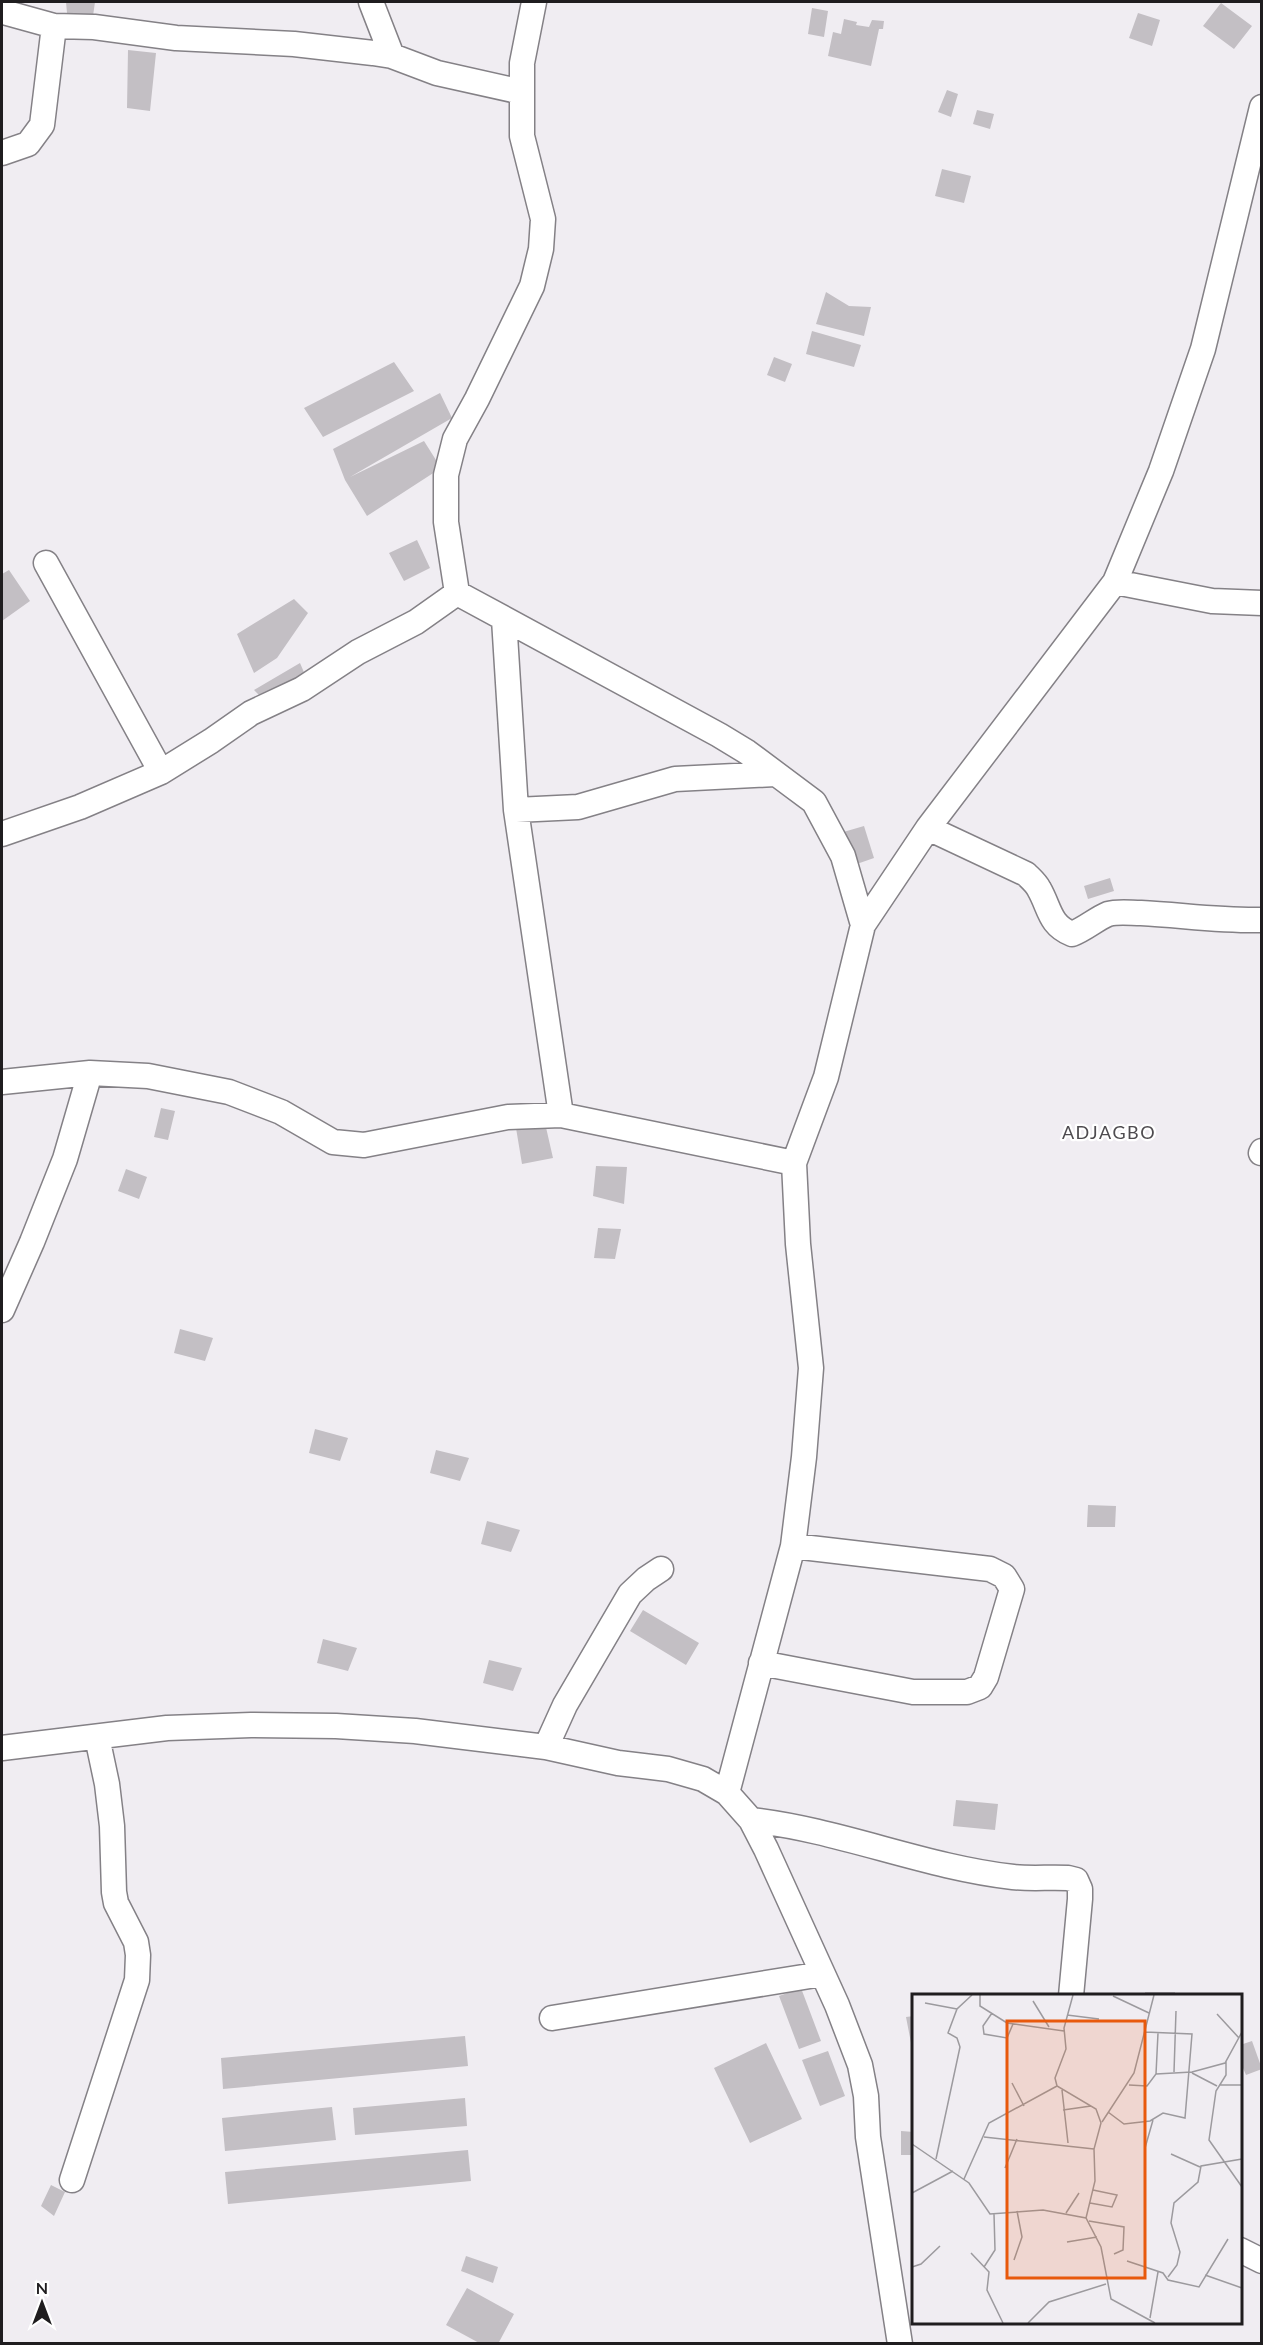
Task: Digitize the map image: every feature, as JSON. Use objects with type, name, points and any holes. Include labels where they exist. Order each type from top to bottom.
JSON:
[{"type":"street","points":[[371,2],[392,56]]},
{"type":"street","points":[[457,593],[446,522],[446,475],[455,439],[483,388],[532,286],[541,249],[543,219],[522,136],[522,63],[534,2]]},
{"type":"street","points":[[2,8],[7,13],[54,26],[94,27],[176,38],[294,44],[392,56],[437,73],[522,92]]},
{"type":"street","points":[[2,153],[28,144],[42,125],[54,26]]},
{"type":"street","points":[[727,1793],[793,1546],[804,1457],[811,1368],[798,1244],[794,1163],[826,1077],[864,925],[927,828],[1115,582],[1161,471],[1203,349],[1262,107]]},
{"type":"street","points":[[46,563],[161,772]]},
{"type":"street","points":[[1115,582],[1212,601],[1262,603]]},
{"type":"street","points":[[457,593],[719,735],[747,752],[814,802],[843,856],[864,925]]},
{"type":"street","points":[[2,834],[80,807],[161,772],[251,713],[302,689],[358,652],[416,622],[457,593]]},
{"type":"street","points":[[504,619],[516,810],[561,1115]]},
{"type":"street","points":[[516,810],[578,807],[675,779],[775,774]]},
{"type":"street","points":[[927,828],[1026,874],[1038,886],[1054,922],[1061,930],[1072,934],[1085,929],[1108,914],[1121,913],[1163,914],[1232,921],[1262,920]]},
{"type":"street","points":[[2,1082],[90,1073],[148,1076],[229,1092],[281,1112],[333,1142],[364,1145],[508,1117],[561,1115],[794,1163]]},
{"type":"street","points":[[2,1310],[65,1159],[90,1073]]},
{"type":"street","points":[[761,1663],[913,1692],[966,1692],[980,1687],[986,1677],[1012,1589],[1004,1576],[990,1569],[793,1546]]},
{"type":"street","points":[[546,1747],[565,1705],[630,1594],[661,1569]]},
{"type":"street","points":[[2,1748],[167,1728],[251,1725],[336,1726],[415,1731],[546,1747],[618,1763],[668,1769],[704,1779],[727,1793],[752,1820],[861,2065],[866,2096],[868,2137],[900,2343]]},
{"type":"street","points":[[72,2180],[137,1980],[138,1967],[136,1942],[116,1903],[114,1892],[112,1826],[107,1784],[97,1737]]},
{"type":"street","points":[[752,1820],[784,1824],[845,1837],[885,1849],[1013,1877],[1076,1880],[1080,1889],[1080,1899],[1071,1994]]},
{"type":"street","points":[[552,2018],[822,1974]]},
{"type":"street","points":[[1242,2251],[1262,2261]]},
{"type":"building","points":[[66,2],[95,2],[93,16],[67,13]]},
{"type":"building","points":[[1221,3],[1252,26],[1234,49],[1203,26]]},
{"type":"building","points":[[812,8],[828,11],[824,37],[808,34]]},
{"type":"building","points":[[1138,13],[1160,20],[1152,46],[1129,38]]},
{"type":"building","points":[[844,19],[857,22],[856,25],[869,27],[872,20],[884,21],[883,29],[879,29],[871,66],[828,56],[833,32],[841,34]]},
{"type":"building","points":[[128,50],[156,53],[150,111],[127,108]]},
{"type":"building","points":[[947,90],[958,94],[951,117],[938,112]]},
{"type":"building","points":[[977,110],[994,114],[990,129],[973,124]]},
{"type":"building","points":[[942,169],[971,176],[964,203],[935,196]]},
{"type":"building","points":[[826,292],[849,306],[871,307],[864,336],[816,324]]},
{"type":"building","points":[[812,331],[861,345],[854,367],[806,354]]},
{"type":"building","points":[[774,357],[792,364],[785,382],[767,375]]},
{"type":"building","points":[[394,362],[414,391],[323,437],[304,408]]},
{"type":"building","points":[[440,393],[452,418],[350,477],[424,441],[441,468],[367,516],[345,480],[333,449]]},
{"type":"building","points":[[417,540],[430,568],[404,581],[389,553]]},
{"type":"building","points":[[9,570],[30,601],[2,621],[2,574]]},
{"type":"building","points":[[294,599],[308,613],[277,658],[254,673],[237,634]]},
{"type":"building","points":[[300,663],[306,677],[263,699],[254,690]]},
{"type":"building","points":[[864,826],[874,858],[851,866],[840,833]]},
{"type":"building","points":[[1110,878],[1114,891],[1088,899],[1084,886]]},
{"type":"building","points":[[161,1108],[175,1111],[168,1140],[154,1137]]},
{"type":"building","points":[[545,1123],[553,1158],[522,1164],[516,1128]]},
{"type":"building","points":[[596,1166],[627,1167],[624,1204],[593,1196]]},
{"type":"building","points":[[126,1169],[147,1177],[139,1199],[118,1191]]},
{"type":"building","points":[[598,1228],[621,1229],[615,1259],[594,1258]]},
{"type":"building","points":[[180,1329],[213,1338],[205,1361],[174,1353]]},
{"type":"building","points":[[315,1429],[348,1438],[340,1461],[309,1453]]},
{"type":"building","points":[[436,1450],[469,1458],[460,1481],[430,1473]]},
{"type":"building","points":[[1088,1505],[1116,1506],[1115,1527],[1087,1527]]},
{"type":"building","points":[[487,1521],[520,1530],[511,1552],[481,1544]]},
{"type":"building","points":[[643,1610],[699,1643],[686,1665],[630,1631]]},
{"type":"building","points":[[323,1639],[357,1648],[348,1671],[317,1663]]},
{"type":"building","points":[[489,1660],[522,1668],[513,1691],[483,1683]]},
{"type":"building","points":[[956,1800],[998,1804],[995,1830],[953,1826]]},
{"type":"building","points":[[801,1988],[821,2041],[799,2049],[779,1996]]},
{"type":"building","points":[[1145,1992],[1175,1992],[1175,1994],[1145,1994]]},
{"type":"building","points":[[912,2016],[912,2048],[906,2017]]},
{"type":"building","points":[[465,2036],[468,2066],[223,2089],[221,2058]]},
{"type":"building","points":[[1252,2041],[1262,2069],[1246,2075],[1242,2066],[1242,2044]]},
{"type":"building","points":[[766,2043],[802,2119],[750,2143],[714,2068]]},
{"type":"building","points":[[828,2051],[845,2096],[820,2106],[802,2060]]},
{"type":"building","points":[[465,2098],[467,2126],[355,2135],[353,2108]]},
{"type":"building","points":[[332,2107],[336,2140],[225,2151],[222,2118]]},
{"type":"building","points":[[901,2131],[912,2132],[912,2155],[901,2155]]},
{"type":"building","points":[[468,2150],[471,2181],[228,2204],[225,2172]]},
{"type":"building","points":[[51,2185],[65,2192],[54,2216],[41,2206]]},
{"type":"building","points":[[466,2256],[498,2267],[493,2283],[461,2271]]},
{"type":"building","points":[[467,2288],[514,2314],[498,2344],[481,2344],[446,2325]]},
{"type":"district","name":"ADJAGBO","points":[[1109,1132]]}]
